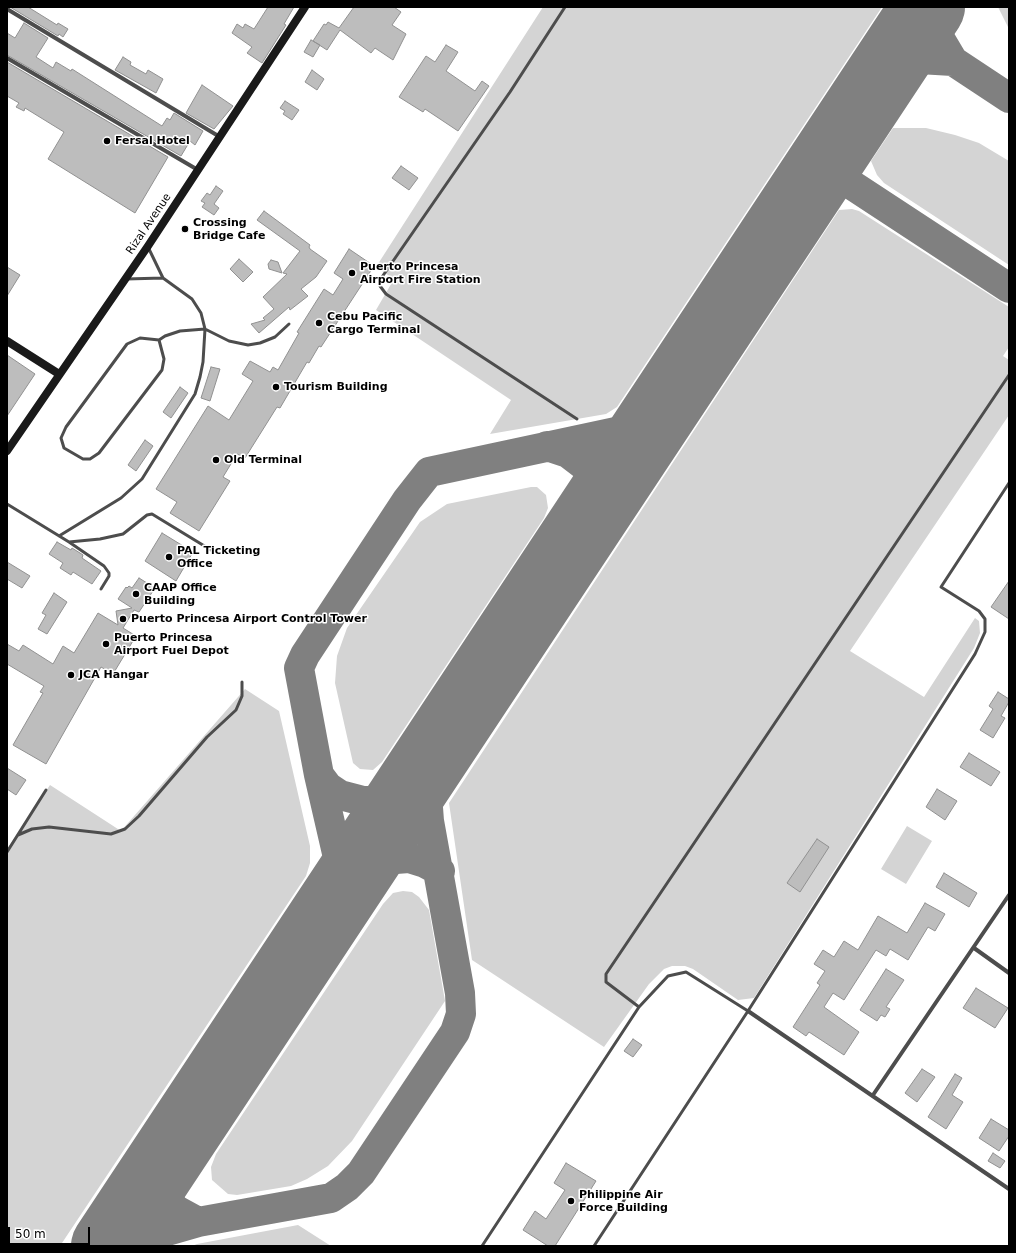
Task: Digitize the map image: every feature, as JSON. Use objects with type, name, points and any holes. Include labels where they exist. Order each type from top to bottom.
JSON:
[{"type":"street","name":"Rizal Avenue","points":[[7,451],[148,246],[305,7]]},
{"type":"street","points":[[7,9],[220,136]]},
{"type":"street","points":[[7,58],[198,170]]},
{"type":"street","points":[[7,341],[59,374]]},
{"type":"street","points":[[873,1095],[1009,895]]},
{"type":"street","points":[[974,948],[1009,973]]},
{"type":"street","points":[[748,1011],[1009,1189]]},
{"type":"lane","points":[[565,7],[510,92],[382,277],[380,286],[386,294],[577,419]]},
{"type":"lane","points":[[59,536],[121,498],[142,479],[195,394],[203,362],[205,329],[200,313],[192,299],[163,278],[148,246]]},
{"type":"lane","points":[[125,279],[163,278]]},
{"type":"lane","points":[[159,340],[164,358],[162,370],[99,453],[90,459],[83,459],[64,448],[61,438],[66,427],[127,344],[133,339],[140,338],[159,340],[165,336],[180,331],[205,329],[237,344],[260,343],[275,337],[289,324]]},
{"type":"lane","points":[[639,1007],[606,982],[606,974],[1009,375]]},
{"type":"lane","points":[[594,1246],[748,1011],[981,642],[986,625],[982,614],[941,588],[1009,483]]},
{"type":"lane","points":[[7,504],[69,542],[107,569],[109,576],[101,590]]},
{"type":"lane","points":[[69,542],[100,539],[122,534],[147,515],[152,514],[211,550]]},
{"type":"lane","points":[[18,834],[32,829],[49,827],[111,834],[125,829],[139,816],[208,737],[236,710],[242,696],[242,682]]},
{"type":"lane","points":[[7,852],[46,790]]},
{"type":"lane","points":[[482,1246],[639,1007],[668,976],[686,972],[748,1011]]},
{"type":"shaded area","points":[[543,7],[882,7],[617,407],[606,414],[490,434],[511,400],[376,310],[394,279],[376,267]]},
{"type":"shaded area","points":[[998,7],[1009,7],[1009,29]]},
{"type":"shaded area","points":[[893,128],[926,128],[955,135],[979,143],[1009,161],[1009,265],[884,183],[877,175],[871,161]]},
{"type":"shaded area","points":[[852,209],[859,211],[1009,307],[1009,347],[1003,356],[1009,360],[1009,415],[850,651],[924,697],[975,618],[979,621],[980,633],[974,648],[754,998],[738,1000],[693,969],[685,966],[672,966],[664,969],[649,984],[604,1047],[472,960],[449,803],[839,210]]},
{"type":"shaded area","points":[[537,487],[546,495],[548,508],[544,518],[382,762],[373,770],[360,769],[353,763],[335,683],[337,656],[347,628],[420,522],[447,504]]},
{"type":"shaded area","points":[[245,689],[279,711],[310,846],[310,863],[306,876],[60,1246],[7,1246],[7,849],[50,785],[121,831]]},
{"type":"shaded area","points":[[907,826],[932,841],[906,884],[881,869]]},
{"type":"shaded area","points":[[403,891],[412,892],[419,897],[429,910],[445,1001],[352,1141],[328,1166],[307,1179],[291,1186],[237,1195],[228,1194],[212,1180],[211,1167],[216,1154],[383,904],[393,893]]},
{"type":"shaded area","points":[[298,1225],[331,1246],[192,1246],[197,1244]]},
{"type":"building","points":[[10,7],[28,7],[57,25],[58,23],[68,29],[63,37],[59,34],[58,36]]},
{"type":"building","points":[[268,7],[294,7],[284,24],[286,25],[262,63],[247,53],[252,47],[232,33],[237,24],[243,28],[245,24],[254,29]]},
{"type":"building","points":[[354,7],[394,7],[401,12],[392,25],[406,34],[393,60],[375,48],[371,53],[340,30],[327,50],[313,41],[324,24],[326,25],[328,22],[339,28]]},
{"type":"building","points":[[24,23],[48,38],[36,57],[53,68],[56,62],[71,71],[72,69],[162,126],[167,118],[170,120],[174,113],[203,131],[195,145],[190,141],[181,156],[7,55],[7,33],[15,38]]},
{"type":"building","points":[[311,40],[320,45],[313,57],[304,52]]},
{"type":"building","points":[[446,45],[458,52],[446,71],[475,91],[482,81],[489,86],[458,131],[425,109],[423,112],[399,97],[426,56],[435,62]]},
{"type":"building","points":[[123,57],[131,62],[130,65],[146,74],[148,70],[163,79],[156,93],[115,70]]},
{"type":"building","points":[[7,62],[168,157],[135,213],[48,159],[64,132],[25,108],[24,111],[16,107],[19,103],[7,96]]},
{"type":"building","points":[[312,70],[324,79],[317,90],[305,82]]},
{"type":"building","points":[[202,85],[233,106],[214,129],[186,113]]},
{"type":"building","points":[[285,101],[299,110],[292,120],[283,114],[285,111],[280,108]]},
{"type":"building","points":[[401,166],[418,178],[409,190],[392,178]]},
{"type":"building","points":[[216,186],[223,191],[214,204],[219,208],[214,215],[202,207],[205,203],[201,201],[207,193],[210,195]]},
{"type":"building","points":[[264,211],[310,245],[310,249],[327,261],[316,277],[301,289],[308,296],[290,310],[289,307],[259,333],[251,324],[265,320],[263,318],[274,309],[263,297],[287,274],[283,273],[300,251],[257,220]]},
{"type":"building","points":[[349,249],[374,266],[321,347],[319,346],[309,363],[307,362],[280,408],[277,407],[245,458],[237,454],[223,477],[230,481],[199,531],[170,513],[177,502],[156,489],[208,406],[229,420],[253,381],[242,374],[250,361],[270,372],[273,367],[278,370],[299,333],[297,332],[324,289],[333,295],[343,279],[334,273]]},
{"type":"building","points":[[239,259],[253,272],[243,282],[230,269]]},
{"type":"building","points":[[271,260],[278,262],[282,273],[269,269],[268,264]]},
{"type":"building","points":[[7,267],[20,275],[7,296]]},
{"type":"building","points":[[7,355],[35,374],[7,416]]},
{"type":"building","points":[[211,367],[220,369],[210,401],[201,398]]},
{"type":"building","points":[[180,387],[188,393],[171,418],[163,412]]},
{"type":"building","points":[[145,440],[153,446],[136,471],[128,465]]},
{"type":"building","name":"PAL Ticketing Office","points":[[162,533],[193,552],[176,581],[145,561]]},
{"type":"building","points":[[57,542],[80,553],[83,555],[82,558],[101,571],[92,584],[73,572],[71,575],[60,568],[63,563],[49,554]]},
{"type":"building","points":[[7,562],[30,576],[22,588],[7,579]]},
{"type":"building","points":[[139,578],[155,588],[139,612],[134,610],[123,628],[136,636],[113,674],[101,667],[46,764],[13,745],[43,693],[40,692],[44,686],[7,664],[7,644],[19,651],[23,645],[53,664],[63,646],[74,653],[98,613],[118,625],[116,611],[132,608],[118,599],[126,587],[127,588],[129,586],[132,588]]},
{"type":"building","points":[[1009,581],[1009,619],[991,607]]},
{"type":"building","points":[[54,593],[67,602],[47,634],[38,629],[46,615],[42,613]]},
{"type":"building","points":[[998,692],[1009,699],[1009,702],[1001,716],[1005,718],[993,738],[980,730],[993,709],[989,706]]},
{"type":"building","points":[[969,753],[1000,772],[991,786],[960,767]]},
{"type":"building","points":[[7,768],[26,780],[16,795],[7,789]]},
{"type":"building","points":[[937,789],[957,801],[945,820],[926,807]]},
{"type":"building","points":[[817,839],[829,847],[800,892],[787,883]]},
{"type":"building","points":[[944,873],[977,893],[969,907],[936,887]]},
{"type":"building","points":[[925,903],[945,914],[935,931],[928,927],[908,960],[890,949],[886,956],[876,950],[844,1000],[833,993],[824,1007],[859,1032],[844,1055],[809,1032],[806,1036],[793,1027],[820,985],[817,983],[825,971],[814,964],[823,950],[834,957],[844,941],[858,950],[878,916],[907,933]]},
{"type":"building","points":[[886,969],[904,980],[886,1007],[890,1009],[885,1017],[881,1015],[877,1021],[860,1010]]},
{"type":"building","points":[[976,988],[1008,1008],[995,1028],[963,1008]]},
{"type":"building","points":[[633,1039],[642,1045],[633,1057],[624,1051]]},
{"type":"building","points":[[922,1069],[935,1077],[917,1102],[905,1093]]},
{"type":"building","points":[[955,1074],[962,1078],[952,1095],[963,1102],[946,1129],[928,1117]]},
{"type":"building","points":[[991,1119],[1009,1130],[1009,1136],[999,1151],[979,1138]]},
{"type":"building","points":[[993,1153],[1005,1161],[1000,1168],[988,1161]]},
{"type":"building","name":"Philippine Air Force Building","points":[[566,1163],[596,1181],[555,1246],[548,1246],[523,1230],[535,1211],[546,1219],[565,1190],[554,1183]]},
{"type":"taxiway","points":[[936,7],[934,21],[937,34],[953,61],[1009,98]]},
{"type":"taxiway","points":[[881,78],[898,66],[919,59],[953,61]]},
{"type":"taxiway","points":[[823,166],[1009,288]]},
{"type":"taxiway","points":[[345,888],[319,775],[299,668],[305,655],[407,500],[429,472],[630,429],[654,420]]},
{"type":"taxiway","points":[[547,446],[568,453],[585,466],[604,496]]},
{"type":"taxiway","points":[[115,1246],[198,1222],[331,1198],[347,1187],[361,1173],[455,1032],[461,1014],[460,993],[429,821],[425,767]]},
{"type":"taxiway","points":[[319,775],[328,787],[340,795],[363,801],[372,801],[381,798],[415,782]]},
{"type":"taxiway","points":[[345,888],[366,865],[382,860],[409,858],[425,863],[440,871]]},
{"type":"taxiway","points":[[162,1164],[159,1182],[164,1197],[176,1210],[198,1222]]},
{"type":"runway","points":[[108,1246],[928,7]]},
{"type":"place","name":"Fersal Hotel","points":[[107,141]]},
{"type":"place","name":"Crossing Bridge Cafe","points":[[185,229]]},
{"type":"place","name":"Puerto Princesa Airport Fire Station","points":[[352,273]]},
{"type":"place","name":"Cebu Pacific Cargo Terminal","points":[[319,323]]},
{"type":"place","name":"Tourism Building","points":[[276,387]]},
{"type":"place","name":"Old Terminal","points":[[216,460]]},
{"type":"place","name":"PAL Ticketing Office","points":[[169,557]]},
{"type":"place","name":"CAAP Office Building","points":[[136,594]]},
{"type":"place","name":"Puerto Princesa Airport Control Tower","points":[[123,619]]},
{"type":"place","name":"Puerto Princesa Airport Fuel Depot","points":[[106,644]]},
{"type":"place","name":"JCA Hangar","points":[[71,675]]},
{"type":"place","name":"Philippine Air Force Building","points":[[571,1201]]}]
